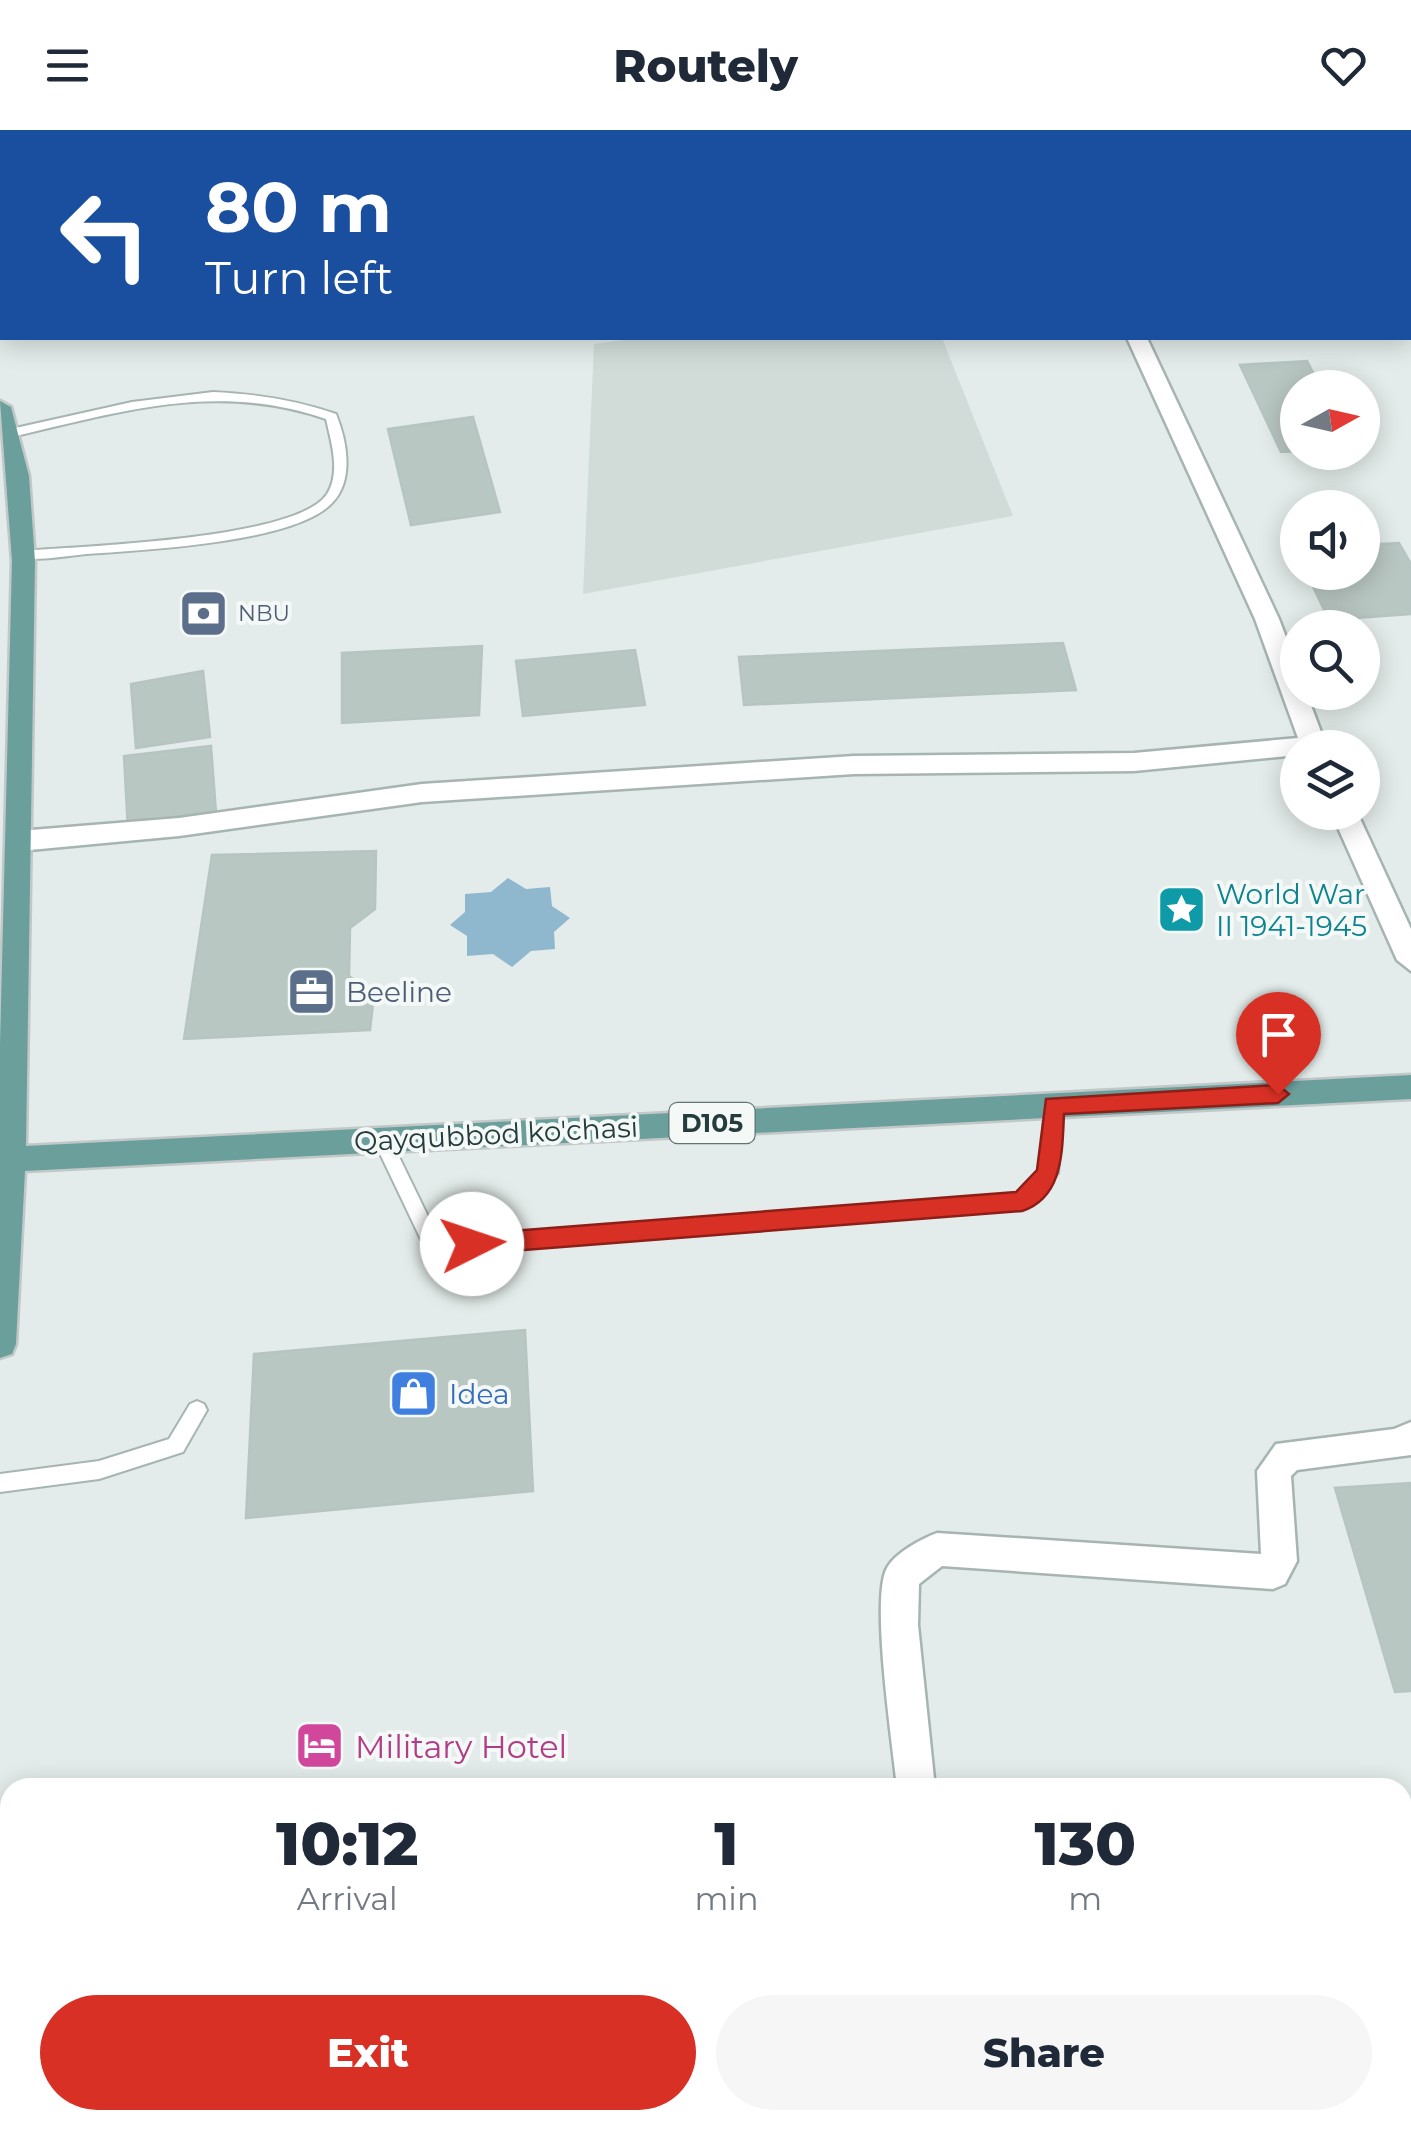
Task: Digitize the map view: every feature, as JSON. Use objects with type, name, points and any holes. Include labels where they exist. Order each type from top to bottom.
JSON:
[{"type":"main road","points":[[0,408],[12,433],[23,555],[19,840],[0,1344]]},
{"type":"main road","name":"Qayqubbod ko'chasi","points":[[7,1159],[1411,1087]]},
{"type":"street","points":[[1138,340],[1267,620],[1308,730]]},
{"type":"street","points":[[19,840],[179,827],[422,793],[854,766],[1134,762],[1280,749]]},
{"type":"street","points":[[1352,830],[1411,960]]},
{"type":"street","points":[[915,1778],[900,1626],[901,1576],[937,1549],[1272,1572],[1279,1561],[1274,1472],[1288,1455],[1399,1444],[1411,1437]]},
{"type":"lane","points":[[12,433],[151,401],[237,396],[298,402],[332,417],[342,468],[326,503],[287,525],[23,555]]},
{"type":"lane","points":[[382,1140],[432,1243],[472,1244],[1022,1202],[1048,1174],[1054,1106]]},
{"type":"lane","points":[[0,1483],[99,1470],[176,1446],[197,1410]]},
{"type":"shaded area","points":[[624,340],[943,340],[1013,516],[583,594],[594,344]]},
{"type":"water","points":[[508,878],[526,889],[550,887],[552,906],[570,918],[554,932],[555,949],[531,951],[512,967],[493,954],[467,956],[467,936],[450,925],[465,912],[465,894],[491,892]]},
{"type":"building","points":[[1307,361],[1312,370],[1280,370],[1280,450],[1240,365]]},
{"type":"building","points":[[473,417],[500,512],[411,525],[388,429]]},
{"type":"building","points":[[1399,543],[1411,564],[1411,614],[1380,616],[1380,610],[1324,610],[1315,590],[1380,590],[1380,544]]},
{"type":"building","points":[[1063,643],[1076,690],[744,705],[739,657]]},
{"type":"building","points":[[482,646],[479,715],[342,723],[342,653]]},
{"type":"building","points":[[635,650],[645,705],[523,716],[516,661]]},
{"type":"building","points":[[203,671],[210,737],[136,748],[131,684]]},
{"type":"building","points":[[211,746],[216,813],[128,830],[124,756]]},
{"type":"building","points":[[376,851],[375,909],[350,928],[349,976],[374,995],[370,1030],[184,1039],[212,855]]},
{"type":"building","points":[[525,1330],[533,1491],[246,1518],[254,1354]]},
{"type":"building","points":[[1411,1483],[1411,1691],[1395,1692],[1335,1488]]},
{"type":"place","name":"NBU","points":[[203,613]]},
{"type":"place","name":"World War II 1941-1945","points":[[1181,910]]},
{"type":"place","name":"Beeline","points":[[311,992]]},
{"type":"place","name":"Idea","points":[[414,1394]]},
{"type":"place","name":"Military Hotel","points":[[320,1746]]},
{"type":"route","points":[[472,1244],[1022,1202],[1048,1174],[1054,1106],[1278,1094]]}]
